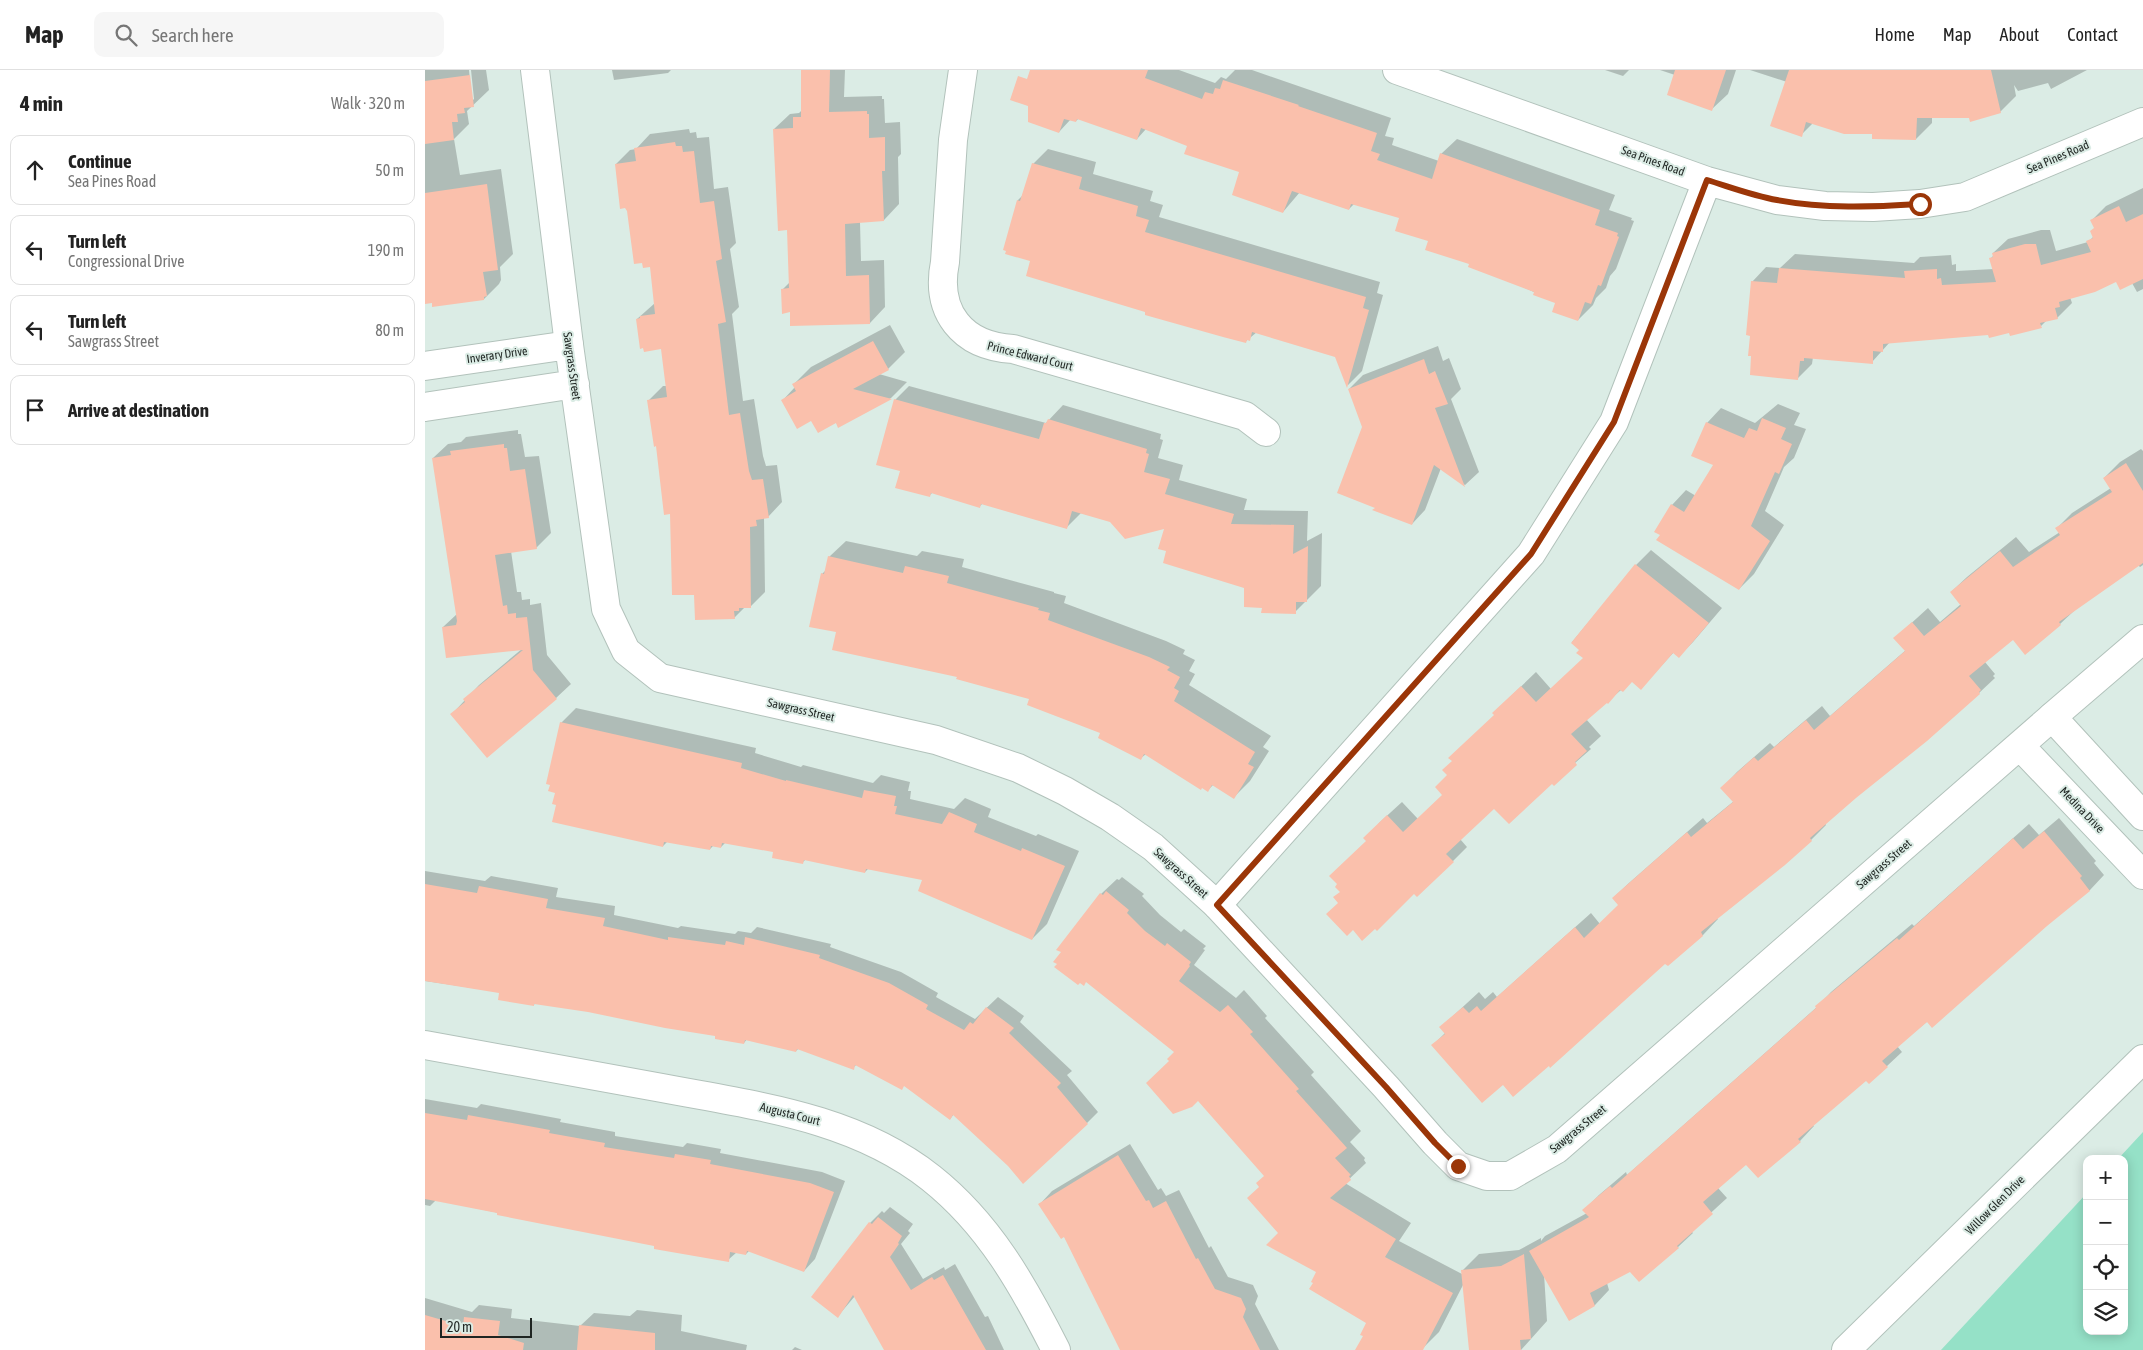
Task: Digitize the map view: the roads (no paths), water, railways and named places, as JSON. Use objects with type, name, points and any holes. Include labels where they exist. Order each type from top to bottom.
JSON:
[{"type":"street","name":"Sawgrass Street","points":[[535,70],[569,344],[607,609],[626,651],[660,678],[935,740],[1018,768],[1065,791],[1110,818],[1153,847],[1217,905],[1458,1166],[1487,1176],[1510,1176],[1557,1149],[2143,639]]},
{"type":"street","name":"Prince Edward Court","points":[[963,70],[953,140],[945,262],[942,278],[943,294],[947,309],[955,323],[967,335],[981,343],[997,348],[1013,349],[1245,416],[1266,432]]},
{"type":"street","name":"Sea Pines Road","points":[[1397,70],[1707,180],[1777,200],[1825,206],[1873,207],[1920,204],[1965,196],[2143,122]]},
{"type":"street","points":[[1217,905],[1531,554],[1614,422],[1707,180]]},
{"type":"street","name":"Inverary Drive","points":[[425,366],[569,344]]},
{"type":"street","points":[[425,408],[575,384]]},
{"type":"street","points":[[2052,717],[2143,816]]},
{"type":"street","name":"Medina Drive","points":[[2020,746],[2143,875]]},
{"type":"street","name":"Augusta Court","points":[[425,1045],[775,1109],[833,1125],[867,1139],[899,1155],[931,1177],[976,1221],[1009,1263],[1031,1300],[1056,1350]]},
{"type":"street","name":"Willow Glen Drive","points":[[1846,1350],[2143,1059]]}]
